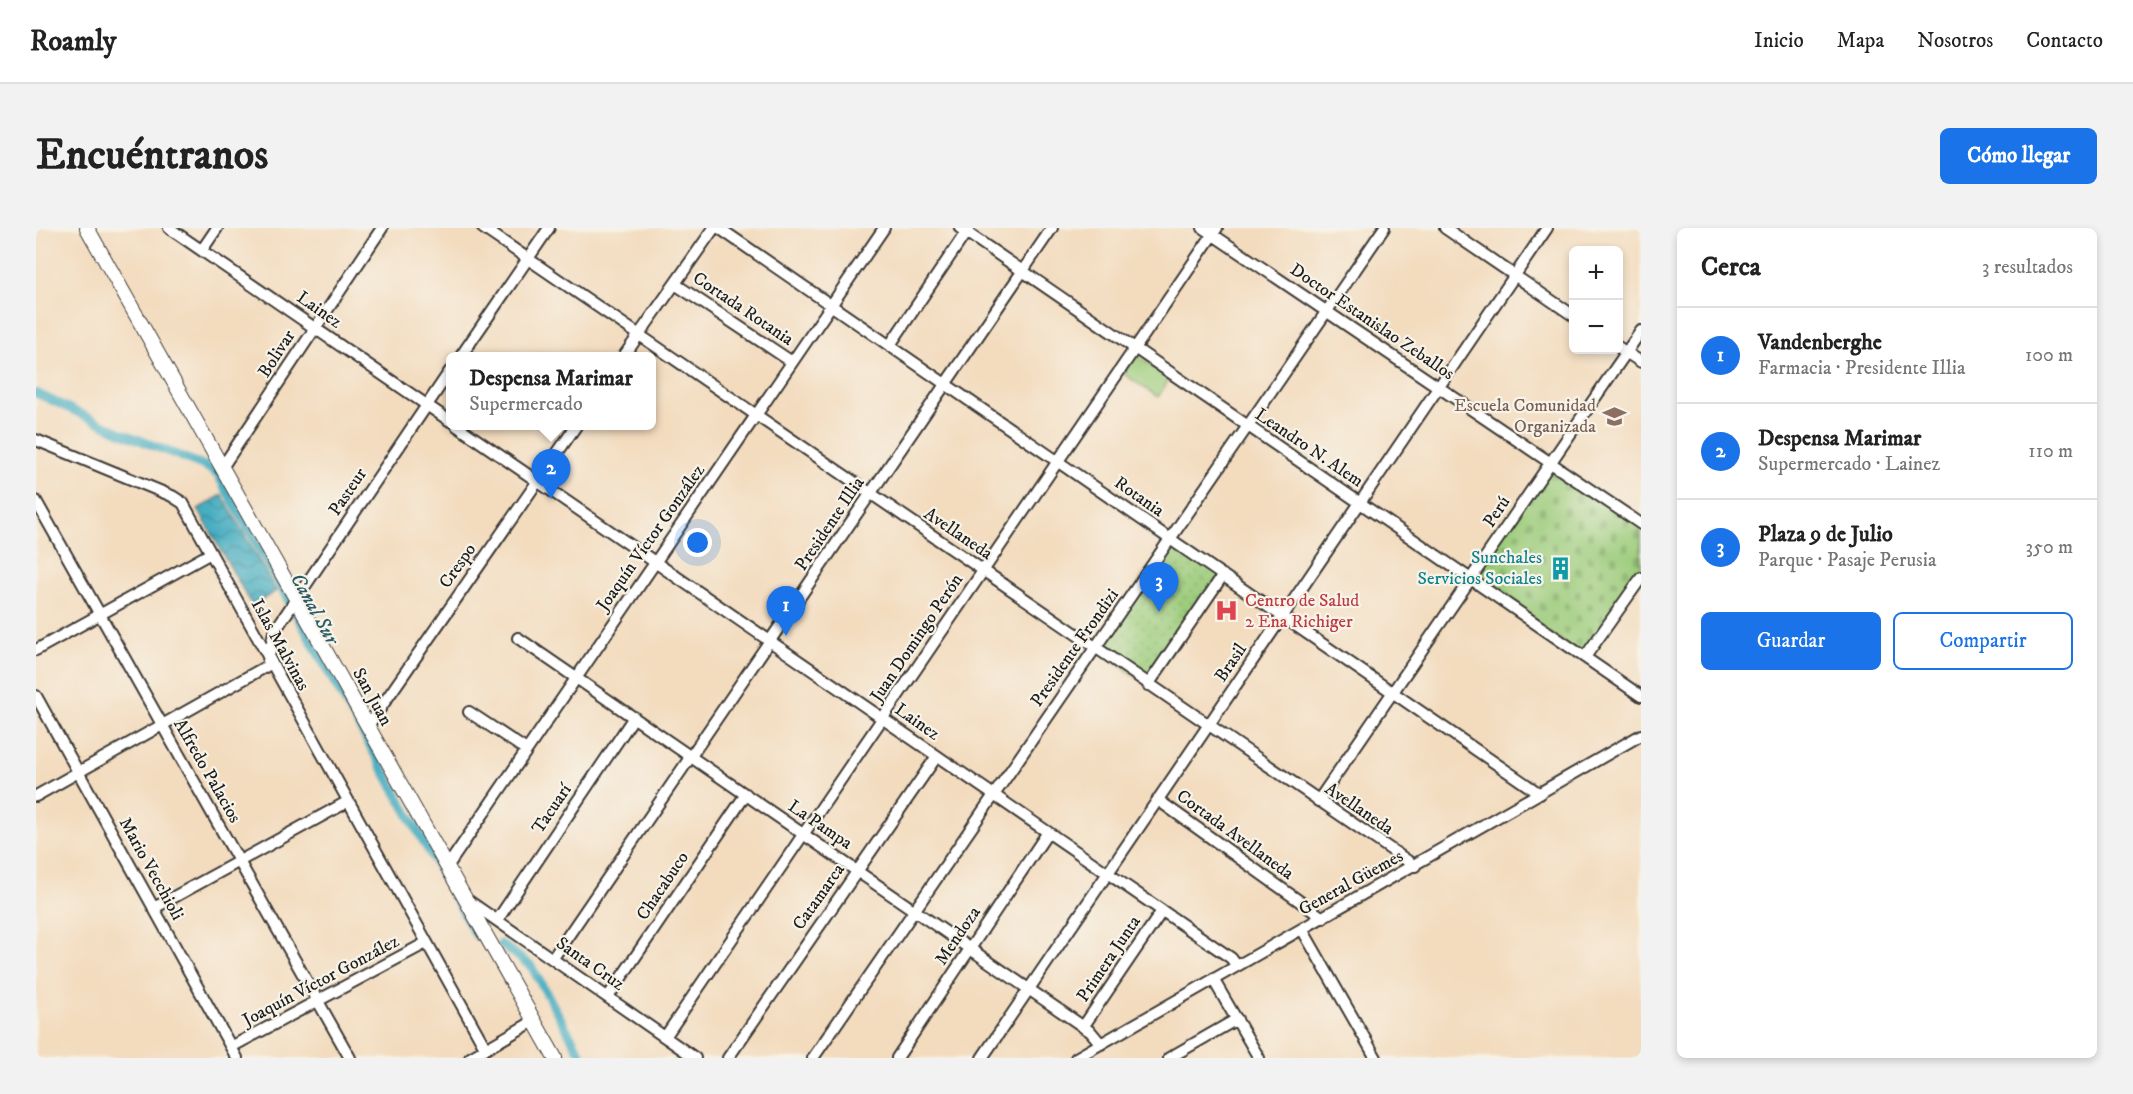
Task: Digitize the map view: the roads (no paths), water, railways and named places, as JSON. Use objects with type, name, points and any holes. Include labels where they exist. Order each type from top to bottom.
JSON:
[{"type":"street","name":"San Juan","points":[[87,228],[555,1058]]},
{"type":"street","name":"Lainez","points":[[169,228],[446,418]]},
{"type":"street","points":[[202,250],[217,228]]},
{"type":"street","name":"Bolivar","points":[[221,469],[382,228]]},
{"type":"street","name":"Avellaneda","points":[[483,228],[1415,866]]},
{"type":"street","points":[[464,352],[549,228]]},
{"type":"street","points":[[627,352],[716,228]]},
{"type":"street","name":"Rotania","points":[[716,228],[890,345],[1540,794]]},
{"type":"street","name":"Joaquín Víctor González","points":[[447,867],[525,749],[884,228]]},
{"type":"street","name":"Presidente Illia","points":[[553,958],[1052,228]]},
{"type":"street","name":"Presidente Frondizi","points":[[813,1058],[1384,228]]},
{"type":"street","points":[[1445,228],[1569,313]]},
{"type":"street","name":"Brasil","points":[[982,1058],[1547,228]]},
{"type":"street","points":[[890,345],[965,230]]},
{"type":"street","name":"Leandro N. Alem","points":[[965,230],[1641,696]]},
{"type":"street","name":"Doctor Estanislao Zeballos","points":[[1211,230],[1641,524]]},
{"type":"street","name":"Juan Domingo Perón","points":[[665,1037],[1135,348],[1211,230]]},
{"type":"street","name":"Cortada Rotania","points":[[675,284],[792,362]]},
{"type":"street","name":"Perú","points":[[1623,348],[1641,330]]},
{"type":"street","points":[[1623,350],[1641,362]]},
{"type":"street","name":"Perú","points":[[1318,801],[1550,463],[1619,354]]},
{"type":"street","name":"Pasteur","points":[[270,661],[276,629],[446,377]]},
{"type":"street","name":"Lainez","points":[[464,430],[1231,958],[1237,966]]},
{"type":"street","name":"Crespo","points":[[368,726],[573,430]]},
{"type":"street","name":"Islas Malvinas","points":[[36,440],[178,498],[211,553],[486,1049]]},
{"type":"street","name":"Alfredo Palacios","points":[[36,501],[350,1058]]},
{"type":"street","points":[[36,650],[211,553]]},
{"type":"street","points":[[1148,685],[1224,575]]},
{"type":"street","points":[[1585,657],[1641,578]]},
{"type":"street","points":[[255,633],[267,635],[276,629]]},
{"type":"street","name":"La Pampa","points":[[518,638],[1083,1026],[1101,1044]]},
{"type":"street","points":[[36,796],[267,666],[270,661]]},
{"type":"street","name":"Mario Vecchioli","points":[[36,696],[237,1058]]},
{"type":"street","points":[[469,712],[525,749]]},
{"type":"street","name":"Tacuarí","points":[[498,919],[634,717]]},
{"type":"street","name":"General Güemes","points":[[1076,1058],[1641,735]]},
{"type":"street","name":"Catamarca","points":[[728,1058],[937,756]]},
{"type":"street","name":"Chacabuco","points":[[609,996],[746,794]]},
{"type":"street","name":"Cortada Avellaneda","points":[[1158,800],[1323,918]]},
{"type":"street","points":[[154,908],[347,802]]},
{"type":"street","name":"Mendoza","points":[[897,1058],[1048,832]]},
{"type":"street","name":"Santa Cruz","points":[[464,898],[498,919],[695,1058]]},
{"type":"street","name":"Primera Junta","points":[[1083,1026],[1162,911]]},
{"type":"street","points":[[1302,929],[1376,1058]]},
{"type":"street","name":"Joaquín Víctor González","points":[[231,1047],[426,943]]},
{"type":"street","points":[[1213,979],[1259,1058]]},
{"type":"street","points":[[1169,1058],[1237,1019]]},
{"type":"street","points":[[470,1058],[534,1021]]},
{"type":"water","points":[[222,495],[276,591],[252,606],[198,509]]},
{"type":"waterway","name":"Canal Sur","points":[[36,393],[122,433],[207,467],[218,475],[476,935]]},
{"type":"waterway","name":"Canal Sur","points":[[501,944],[531,966],[583,1058]]},
{"type":"place","name":"Escuela Comunidad Organizada","points":[[1614,416]]},
{"type":"place","name":"Despensa Marimar","points":[[551,499]]},
{"type":"place","name":"Sunchales Servicios Sociales","points":[[1560,568]]},
{"type":"place","name":"Centro de Salud 2 Ena Richiger","points":[[1227,611]]},
{"type":"place","name":"Plaza 9 de Julio","points":[[1159,612]]},
{"type":"place","name":"Vandenberghe","points":[[786,636]]}]
